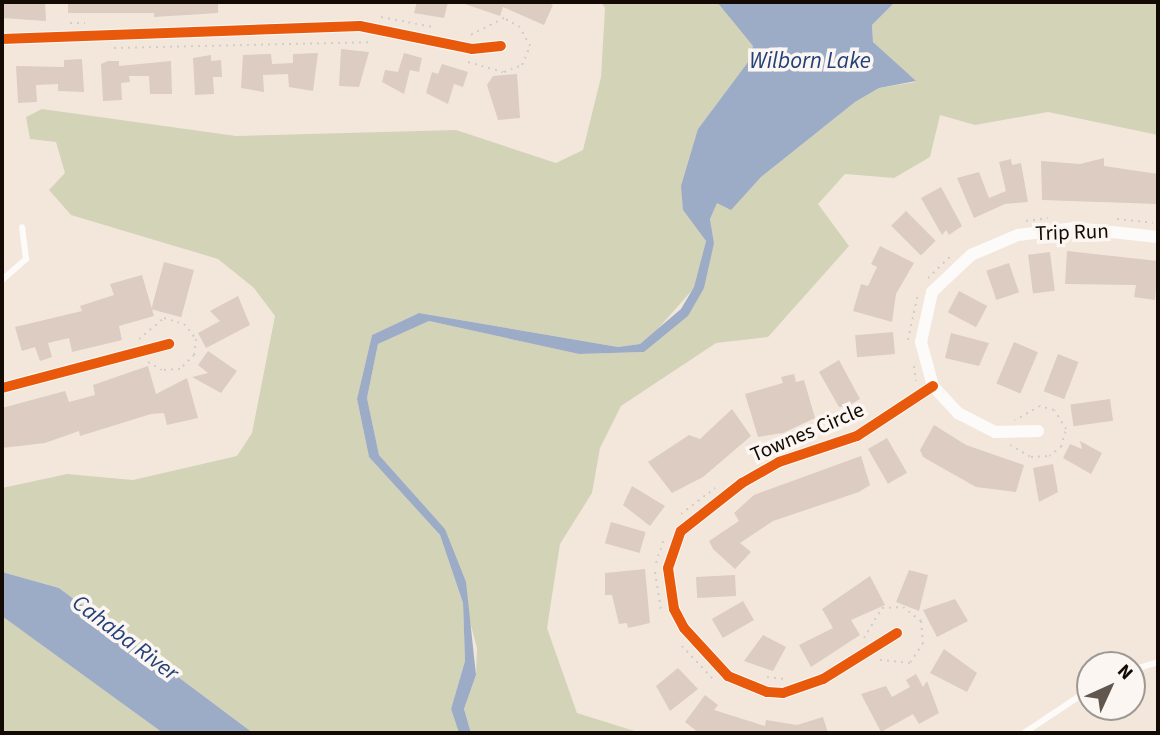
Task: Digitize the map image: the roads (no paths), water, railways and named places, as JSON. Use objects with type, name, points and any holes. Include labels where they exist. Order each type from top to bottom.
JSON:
[{"type":"street","points":[[2,39],[360,26],[471,49],[501,46]]},
{"type":"street","name":"Trip Run","points":[[1038,431],[995,432],[958,413],[933,386],[922,357],[926,306],[943,278],[971,255],[1018,235],[1048,230],[1158,237]]},
{"type":"street","points":[[2,388],[169,344]]},
{"type":"street","name":"Townes Circle","points":[[897,633],[823,679],[783,693],[766,692],[728,676],[684,628],[674,609],[668,568],[681,531],[751,476],[857,436],[933,386]]},
{"type":"lane","points":[[2,280],[26,259],[22,227]]},
{"type":"lane","points":[[1024,733],[1076,698]]},
{"type":"water","name":"Wilborn Lake","points":[[717,2],[895,2],[872,25],[873,42],[916,81],[879,88],[855,102],[761,177],[731,210],[717,203],[710,219],[714,243],[704,288],[688,316],[644,352],[579,354],[429,321],[378,344],[367,398],[379,455],[445,529],[466,582],[476,675],[464,709],[471,733],[459,733],[451,709],[465,661],[463,603],[440,535],[369,457],[357,399],[372,335],[419,313],[618,347],[640,344],[681,309],[694,287],[706,241],[683,210],[681,186],[698,129],[748,62],[753,46]]},
{"type":"water","name":"Cahaba River","points":[[2,572],[59,588],[253,733],[163,733],[2,616]]}]
